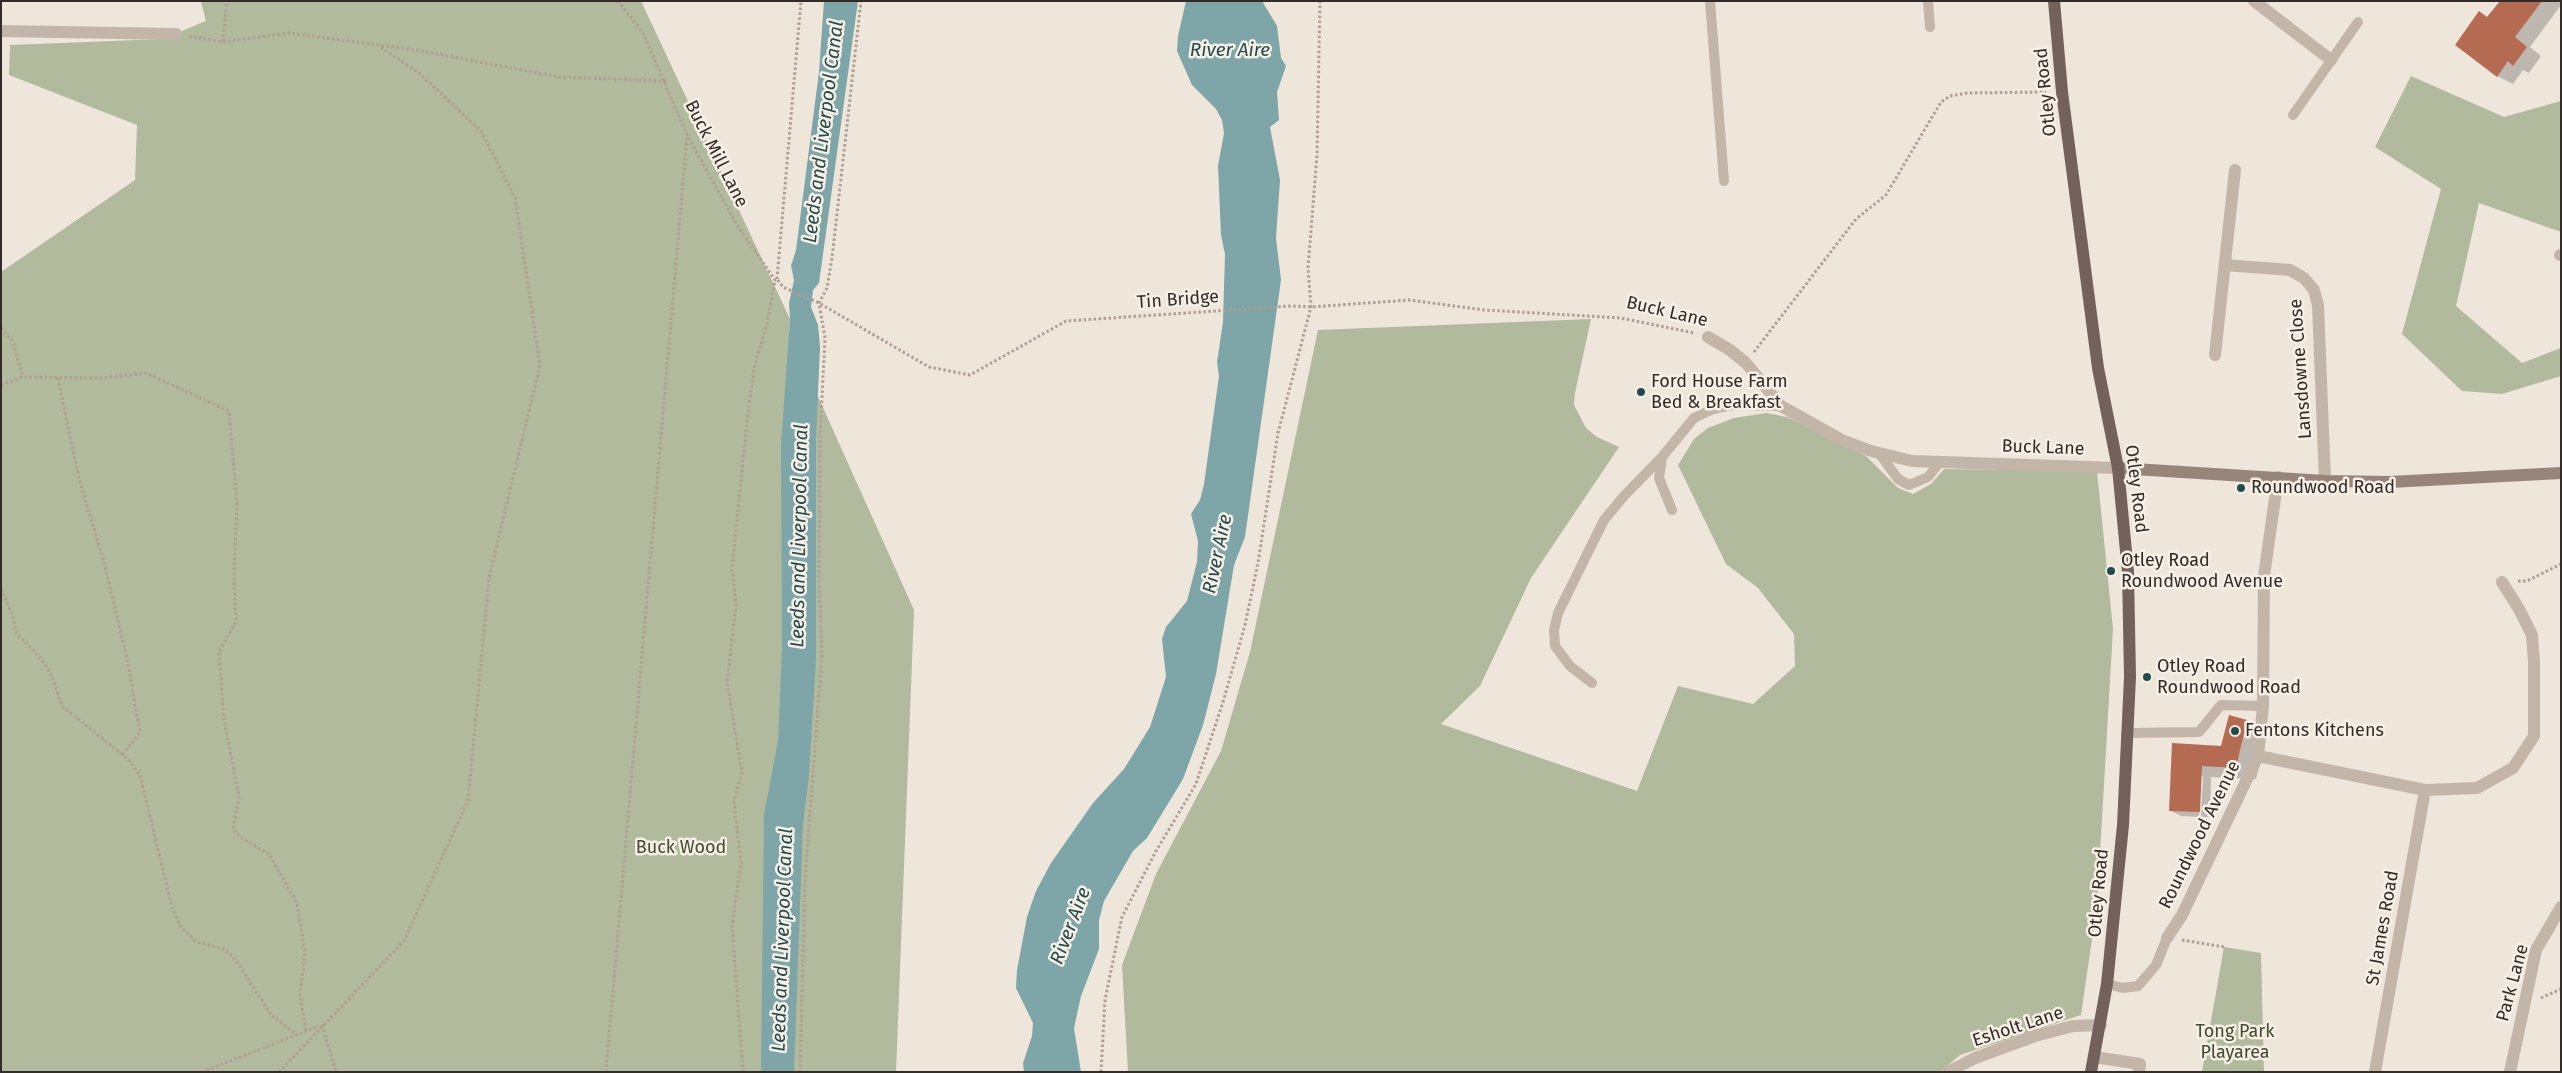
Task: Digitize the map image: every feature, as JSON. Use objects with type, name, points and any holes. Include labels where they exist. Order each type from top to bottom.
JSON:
[{"type":"main road","name":"Otley Road","points":[[2054,1],[2062,92],[2098,368],[2118,468],[2128,572],[2130,678],[2116,913],[2101,1025],[2091,1072]]},
{"type":"street","points":[[2254,1],[2332,60]]},
{"type":"street","points":[[1,31],[176,34]]},
{"type":"street","points":[[2216,355],[2235,170]]},
{"type":"street","name":"Lansdowne Close","points":[[2226,264],[2290,270],[2304,278],[2314,290],[2318,305],[2325,481]]},
{"type":"street","name":"Buck Lane","points":[[1708,337],[1730,350],[1746,363],[1781,406],[1842,440],[1879,453],[1912,461],[2118,468]]},
{"type":"street","points":[[2118,468],[2325,481],[2390,482],[2561,473]]},
{"type":"street","name":"Roundwood Avenue","points":[[2168,938],[2182,915],[2258,756],[2262,706],[2264,576],[2278,477]]},
{"type":"street","points":[[2258,756],[2425,790],[2477,788],[2513,768],[2534,736],[2532,635],[2502,582]]},
{"type":"street","name":"St James Road","points":[[2375,1072],[2425,790]]},
{"type":"street","name":"Park Lane","points":[[2510,1072],[2536,950],[2561,907]]},
{"type":"street","name":"Esholt Lane","points":[[1948,1072],[1975,1058],[2035,1036],[2073,1026],[2101,1025]]},
{"type":"street","points":[[2094,1057],[2140,1064],[2138,1072]]},
{"type":"lane","points":[[1710,1],[1724,181]]},
{"type":"lane","points":[[1928,1],[1930,26]]},
{"type":"lane","points":[[2294,116],[2358,22]]},
{"type":"lane","points":[[1592,683],[1570,666],[1556,646],[1554,630],[1558,613],[1604,520],[1624,496],[1662,457],[1694,418],[1713,409],[1731,405],[1781,406]]},
{"type":"lane","points":[[1879,453],[1898,479],[1909,485],[1928,477],[1940,462]]},
{"type":"lane","points":[[1662,457],[1659,478],[1672,510]]},
{"type":"lane","points":[[2128,733],[2199,732],[2221,704],[2262,706]]},
{"type":"lane","name":"Roundwood Avenue","points":[[2107,984],[2123,988],[2138,986],[2156,965],[2168,938]]},
{"type":"path","points":[[223,42],[227,1]]},
{"type":"path","name":"Buck Mill Lane","points":[[618,1],[643,32],[666,81],[687,135],[737,225],[783,286],[817,303]]},
{"type":"path","points":[[743,1072],[732,925],[742,863],[734,802],[742,773],[727,682],[736,605],[732,568],[754,368],[768,324],[776,279],[801,1]]},
{"type":"path","points":[[800,1072],[805,879],[822,654],[819,582],[820,437],[825,338],[817,303],[827,288],[832,258],[861,1]]},
{"type":"path","points":[[1101,1072],[1105,1000],[1122,917],[1156,851],[1196,784],[1223,702],[1245,625],[1258,563],[1278,433],[1311,307],[1308,268],[1317,156],[1320,1]]},
{"type":"path","points":[[176,34],[223,42],[288,34],[416,50],[559,77],[666,81]]},
{"type":"path","points":[[278,1072],[404,941],[468,800],[489,578],[540,364],[515,198],[494,156],[481,131],[420,74],[378,45]]},
{"type":"path","points":[[1746,363],[1856,219],[1886,194],[1941,102],[1950,96],[1967,93],[2062,92]]},
{"type":"path","points":[[606,1072],[687,135]]},
{"type":"path","name":"Buck Lane","points":[[1291,306],[1311,307],[1409,300],[1485,310],[1557,312],[1621,318],[1680,329],[1708,337]]},
{"type":"path","name":"Tin Bridge","points":[[817,303],[929,367],[970,375],[1066,321],[1291,306]]},
{"type":"path","points":[[1,328],[12,340],[23,377]]},
{"type":"path","points":[[1,385],[23,377],[102,378],[146,373],[229,411],[237,503],[234,577],[236,622],[219,651],[224,720],[238,797],[232,830],[240,837],[269,854],[297,902],[305,953],[300,995],[306,1032]]},
{"type":"path","points":[[58,378],[79,479],[103,559],[127,658],[140,733],[122,755]]},
{"type":"path","points":[[2502,582],[2527,580],[2561,564]]},
{"type":"path","points":[[1,589],[13,617],[16,632],[39,656],[51,674],[62,706],[122,755],[140,775],[170,903],[180,926],[197,942],[224,949],[236,960],[271,1014],[297,1035]]},
{"type":"path","points":[[2168,938],[2224,947]]},
{"type":"path","points":[[202,1072],[322,1025]]},
{"type":"path","points":[[322,1025],[336,1072]]},
{"type":"green space","name":"Buck Wood","points":[[201,1],[641,1],[790,319],[789,332],[914,610],[896,1072],[1,1072],[1,272],[135,180],[137,125],[9,75],[10,45],[163,39],[206,21]]},
{"type":"green space","points":[[2411,76],[2504,117],[2561,101],[2561,232],[2479,203],[2456,306],[2522,363],[2561,348],[2561,376],[2502,394],[2462,391],[2402,334],[2441,189],[2375,147]]},
{"type":"green space","points":[[1591,319],[1574,405],[1586,428],[1597,437],[1619,447],[1531,578],[1480,686],[1441,724],[1637,791],[1678,686],[1753,704],[1795,666],[1794,634],[1758,588],[1726,564],[1678,465],[1694,439],[1708,428],[1734,418],[1766,413],[1787,417],[1866,456],[1898,488],[1913,494],[1931,484],[1944,469],[2097,471],[2113,629],[2097,905],[2081,1015],[1960,1055],[1940,1072],[1128,1072],[1122,965],[1156,874],[1221,751],[1250,652],[1318,330]]},
{"type":"green space","name":"Tong Park Playarea","points":[[2224,947],[2261,953],[2264,1072],[2202,1072]]},
{"type":"water","name":"Leeds and Liverpool Canal","points":[[824,1],[858,1],[819,283],[813,290],[811,307],[818,325],[820,347],[816,438],[816,659],[809,776],[803,824],[794,1072],[761,1072],[764,815],[778,741],[782,649],[781,445],[790,319],[789,303],[794,280],[791,266],[796,250],[819,72]]},
{"type":"water","name":"River Aire","points":[[1186,1],[1262,1],[1277,26],[1281,58],[1286,66],[1277,92],[1279,120],[1270,127],[1280,180],[1276,238],[1281,280],[1245,537],[1234,565],[1216,674],[1203,725],[1183,779],[1147,838],[1133,851],[1104,901],[1099,920],[1099,949],[1081,996],[1074,1028],[1081,1072],[1024,1072],[1023,1063],[1032,1036],[1033,1023],[1016,988],[1017,970],[1027,917],[1036,891],[1051,863],[1093,803],[1124,769],[1150,727],[1166,677],[1162,639],[1166,627],[1187,601],[1197,562],[1198,541],[1191,514],[1200,500],[1204,484],[1219,376],[1217,362],[1223,322],[1225,254],[1221,235],[1218,166],[1224,133],[1222,120],[1216,109],[1192,85],[1177,51],[1178,36]]},
{"type":"building","points":[[2500,1],[2542,1],[2515,37],[2527,47],[2513,66],[2508,61],[2497,77],[2455,45],[2479,11],[2487,17]]},
{"type":"building","points":[[2229,715],[2247,720],[2236,768],[2202,766],[2200,812],[2169,811],[2172,743],[2221,746]]},
{"type":"place","name":"Ford House Farm Bed & Breakfast","points":[[1641,392]]},
{"type":"place","name":"Roundwood Road","points":[[2241,488]]},
{"type":"place","name":"Otley Road Roundwood Avenue","points":[[2111,571]]},
{"type":"place","name":"Otley Road Roundwood Road","points":[[2147,677]]},
{"type":"place","name":"Fentons Kitchens","points":[[2235,731]]}]
